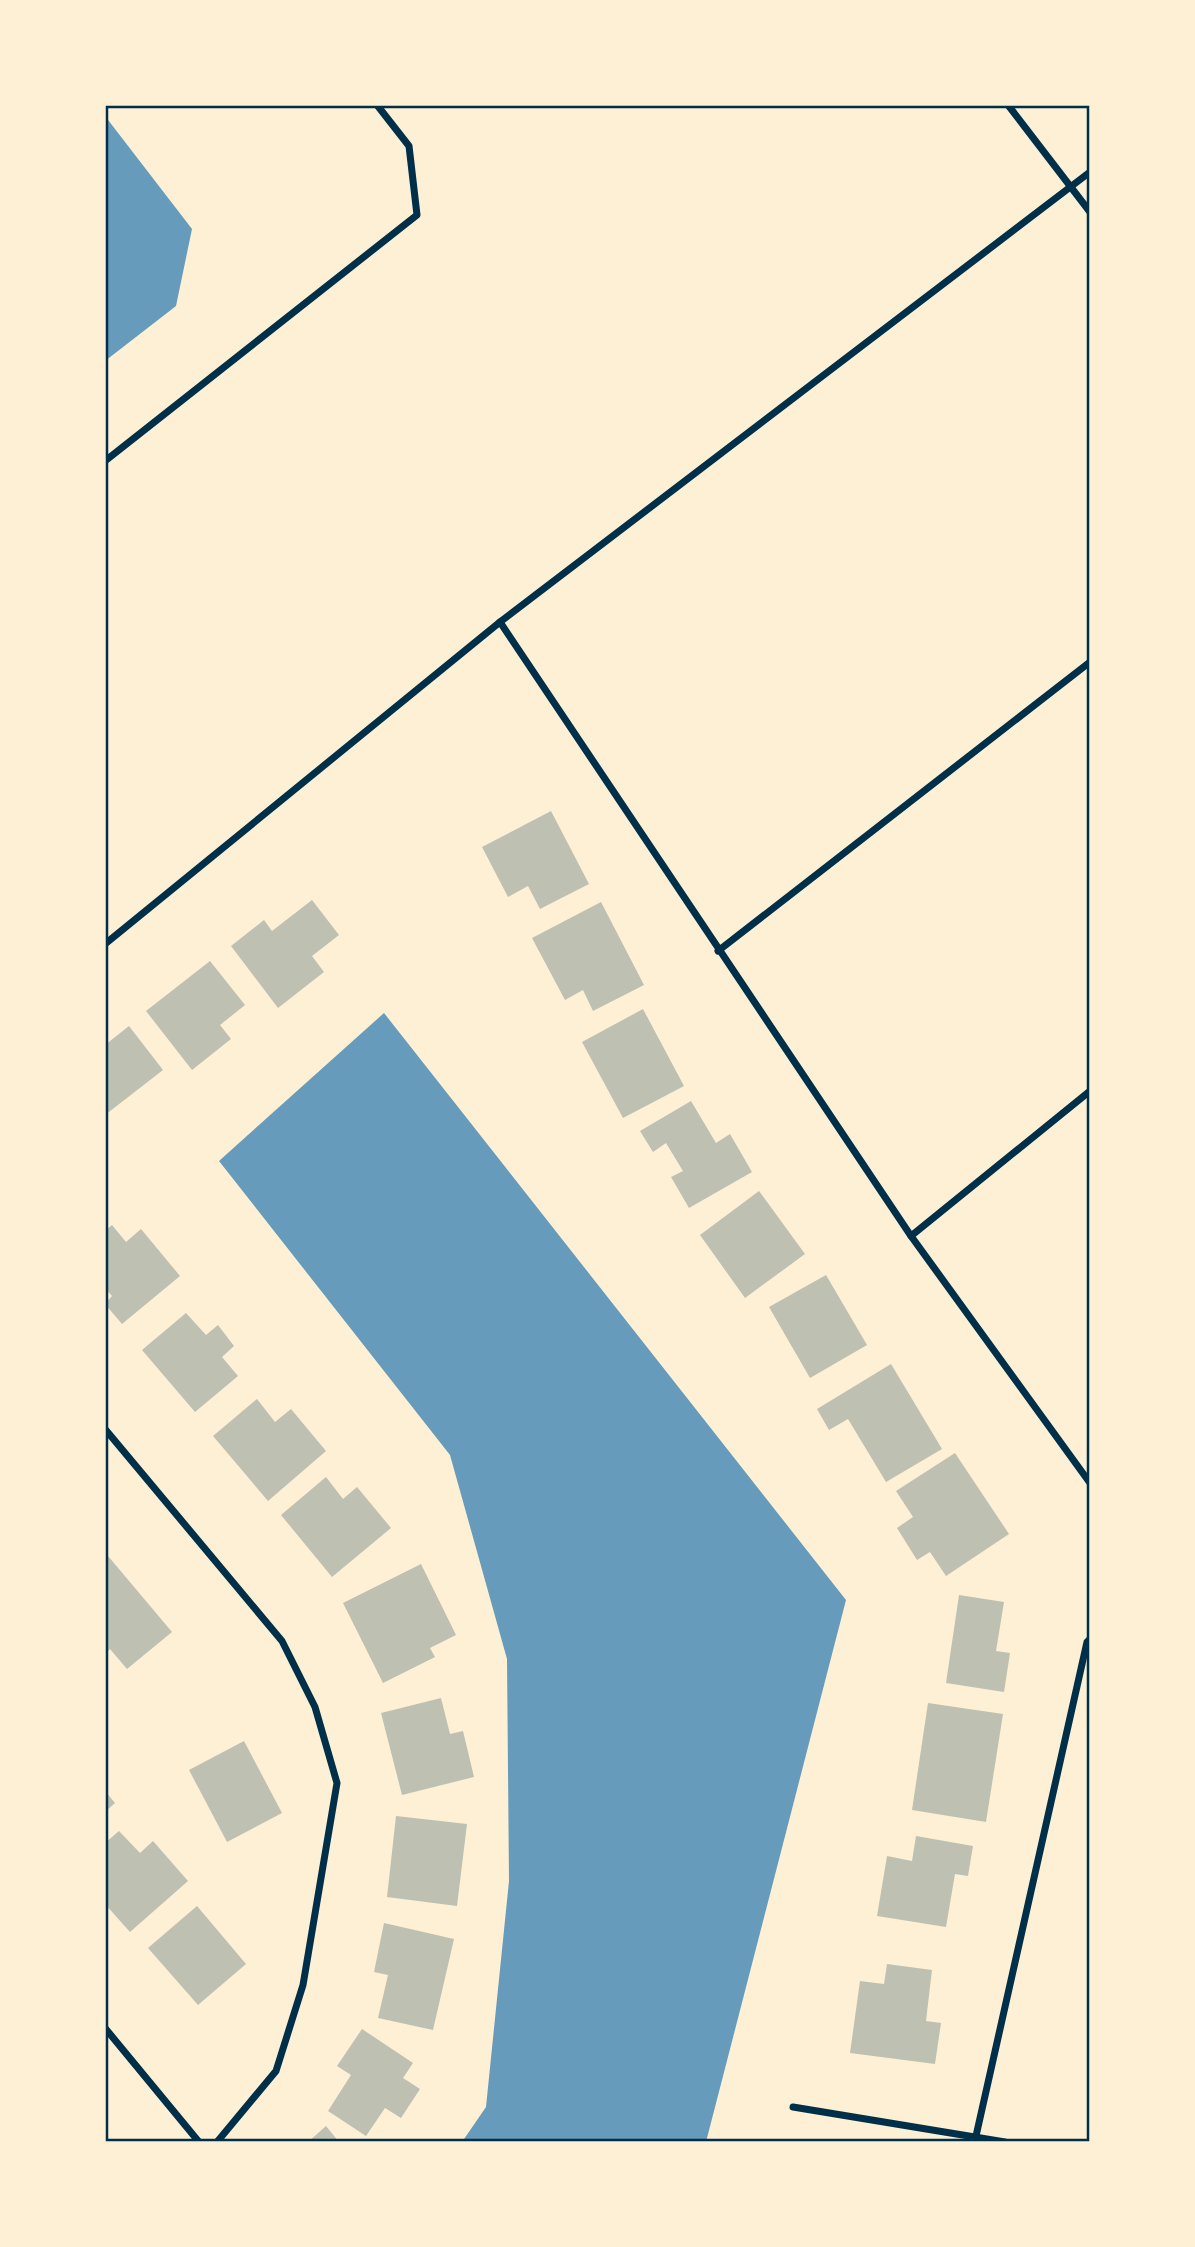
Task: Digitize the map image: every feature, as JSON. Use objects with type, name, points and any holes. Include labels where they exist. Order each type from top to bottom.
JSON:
[{"type":"street","points":[[105,461],[417,215],[409,146],[377,105]]},
{"type":"street","points":[[1008,105],[1090,212]]},
{"type":"street","points":[[105,944],[500,622],[1090,172]]},
{"type":"street","points":[[500,622],[911,1236],[1090,1483]]},
{"type":"street","points":[[718,951],[1090,663]]},
{"type":"street","points":[[911,1236],[1090,1091]]},
{"type":"street","points":[[105,1429],[282,1641],[315,1707],[337,1783],[303,1985],[276,2071],[217,2142]]},
{"type":"street","points":[[976,2136],[1087,1642],[1090,1639]]},
{"type":"street","points":[[105,2028],[199,2142]]},
{"type":"street","points":[[793,2107],[1005,2142]]},
{"type":"water","points":[[105,116],[192,229],[176,306],[105,361]]},
{"type":"water","points":[[384,1013],[846,1600],[706,2142],[462,2142],[486,2107],[509,1881],[507,1659],[450,1455],[219,1161]]},
{"type":"building","points":[[551,811],[589,884],[540,909],[528,886],[508,897],[482,847]]},
{"type":"building","points":[[312,900],[339,935],[312,956],[324,972],[278,1008],[231,946],[264,920],[272,931]]},
{"type":"building","points":[[601,902],[644,985],[593,1011],[583,990],[565,1000],[532,938]]},
{"type":"building","points":[[210,961],[245,1005],[220,1025],[231,1039],[192,1070],[146,1011]]},
{"type":"building","points":[[643,1009],[684,1086],[623,1118],[582,1042]]},
{"type":"building","points":[[129,1026],[163,1070],[105,1115],[105,1045]]},
{"type":"building","points":[[691,1101],[716,1143],[730,1134],[752,1172],[689,1208],[671,1177],[683,1171],[666,1143],[653,1152],[640,1131]]},
{"type":"building","points":[[759,1191],[805,1254],[745,1298],[700,1235]]},
{"type":"building","points":[[112,1225],[126,1242],[141,1229],[180,1276],[122,1324],[105,1304],[112,1296],[105,1288],[105,1231]]},
{"type":"building","points":[[826,1275],[867,1345],[810,1378],[769,1307]]},
{"type":"building","points":[[186,1313],[206,1335],[218,1325],[234,1346],[222,1357],[238,1376],[195,1412],[142,1350]]},
{"type":"building","points":[[891,1364],[942,1449],[886,1482],[848,1419],[829,1430],[817,1409]]},
{"type":"building","points":[[257,1399],[275,1422],[291,1409],[326,1451],[268,1501],[213,1436]]},
{"type":"building","points":[[955,1453],[1009,1534],[946,1576],[930,1552],[917,1560],[897,1528],[913,1517],[896,1491]]},
{"type":"building","points":[[326,1477],[343,1499],[357,1487],[391,1528],[332,1577],[281,1515]]},
{"type":"building","points":[[108,1556],[172,1632],[127,1669],[110,1649],[105,1654],[105,1559]]},
{"type":"building","points":[[421,1564],[456,1635],[430,1648],[435,1657],[383,1683],[343,1603]]},
{"type":"building","points":[[959,1595],[1004,1602],[996,1651],[1010,1653],[1004,1692],[946,1683]]},
{"type":"building","points":[[441,1698],[450,1734],[463,1731],[474,1777],[402,1795],[381,1713]]},
{"type":"building","points":[[928,1703],[1003,1714],[986,1822],[912,1810]]},
{"type":"building","points":[[244,1741],[282,1813],[227,1842],[189,1770]]},
{"type":"building","points":[[105,1791],[115,1803],[105,1812]]},
{"type":"building","points":[[396,1816],[467,1824],[457,1906],[387,1897]]},
{"type":"building","points":[[119,1831],[140,1853],[153,1841],[188,1881],[130,1932],[105,1904],[105,1843]]},
{"type":"building","points":[[916,1836],[973,1846],[968,1876],[955,1874],[946,1927],[877,1916],[887,1856],[912,1861]]},
{"type":"building","points":[[197,1906],[246,1964],[198,2005],[148,1948]]},
{"type":"building","points":[[384,1923],[454,1939],[433,2030],[378,2018],[388,1975],[374,1972]]},
{"type":"building","points":[[887,1964],[932,1970],[926,2021],[941,2023],[935,2064],[850,2053],[860,1981],[884,1984]]},
{"type":"building","points":[[362,2029],[413,2063],[403,2078],[420,2089],[401,2118],[385,2108],[366,2136],[328,2111],[351,2075],[337,2066]]},
{"type":"building","points":[[326,2126],[339,2142],[308,2142]]}]
